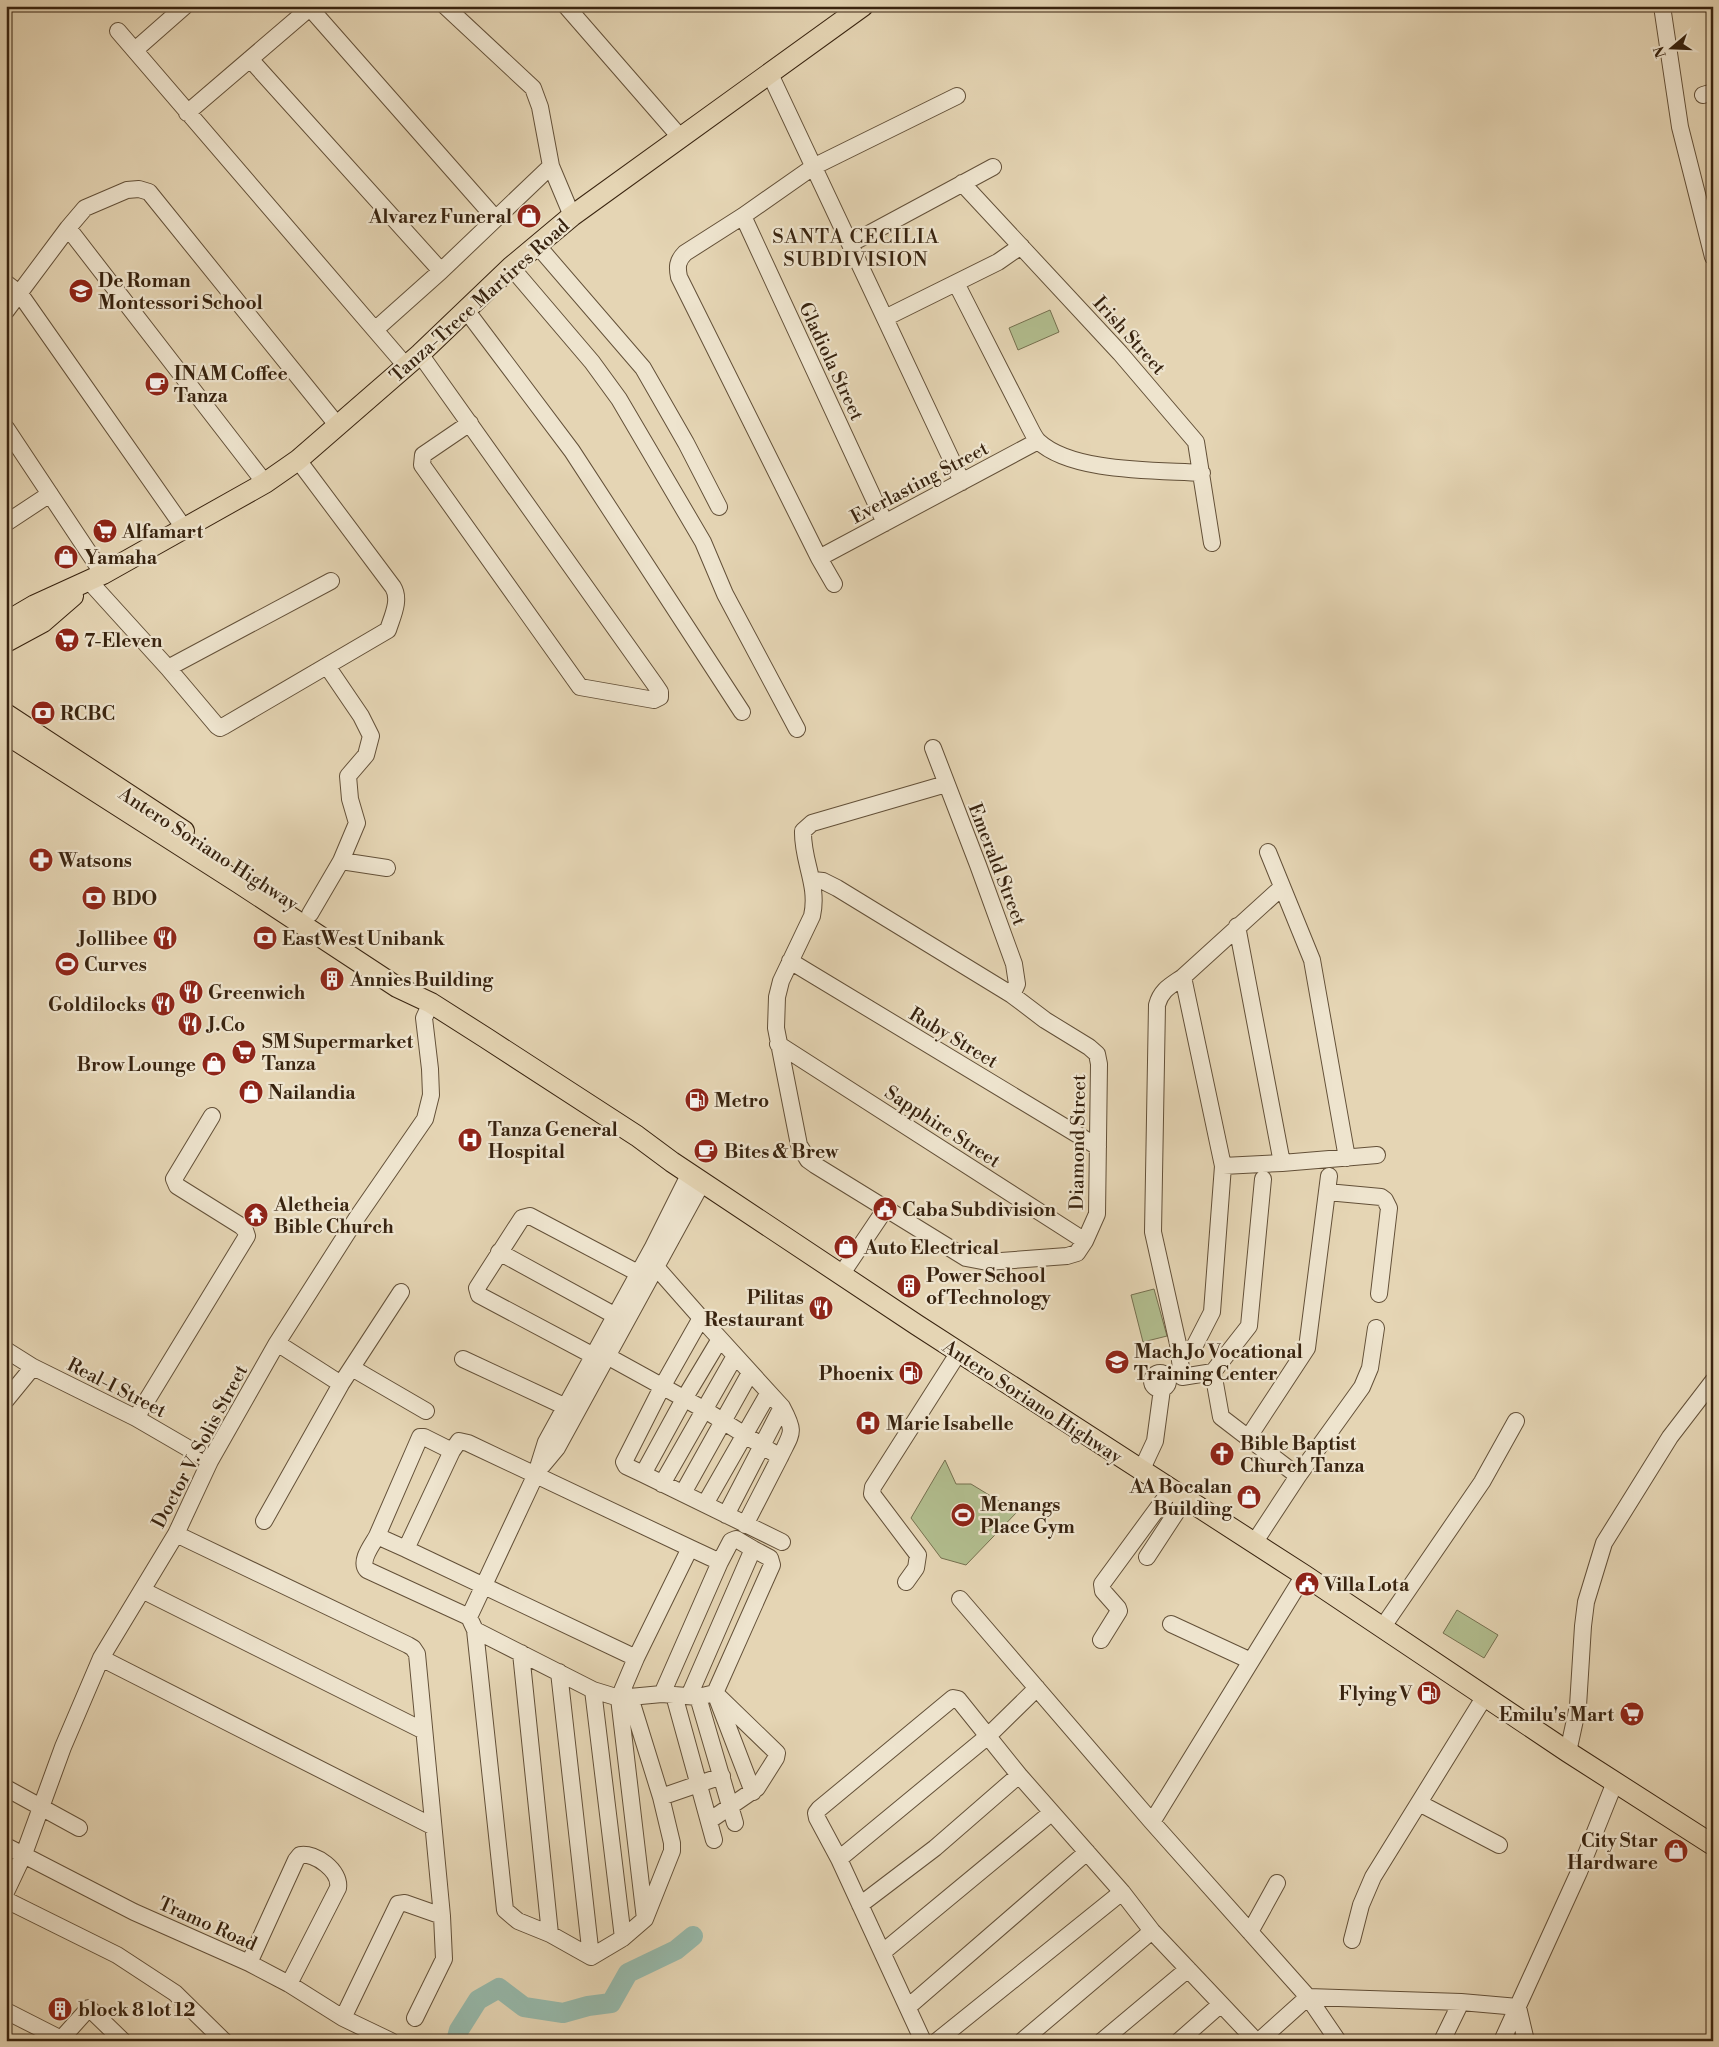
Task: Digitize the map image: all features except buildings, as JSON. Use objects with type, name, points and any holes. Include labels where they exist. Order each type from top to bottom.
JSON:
[{"type":"main road","name":"Tanza-Trece Martires Road","points":[[6,622],[35,605],[96,578],[265,483],[298,460],[413,360],[511,267],[572,216],[863,6]]},
{"type":"main road","name":"Tanza-Trece Martires Road","points":[[6,642],[43,622],[96,578]]},
{"type":"main road","name":"Antero Soriano Highway","points":[[6,714],[404,977],[431,1003]]},
{"type":"main road","name":"Antero Soriano Highway","points":[[6,734],[397,987],[431,1003],[637,1136],[841,1275],[1304,1575],[1568,1752],[1713,1845]]},
{"type":"street","points":[[135,50],[184,6]]},
{"type":"street","points":[[445,6],[533,88],[540,107],[551,166],[572,216]]},
{"type":"street","points":[[566,6],[680,137]]},
{"type":"street","points":[[1662,6],[1680,127],[1713,257]]},
{"type":"street","points":[[187,113],[311,7],[495,218]]},
{"type":"street","points":[[118,30],[187,113],[376,329],[413,360],[470,423],[656,686],[660,692],[660,698],[654,700],[580,688],[422,465],[423,455],[470,423]]},
{"type":"street","points":[[250,59],[441,271]]},
{"type":"street","points":[[769,72],[962,482]]},
{"type":"street","points":[[834,584],[819,558],[679,277],[677,268],[685,254],[813,167],[957,96]]},
{"type":"street","points":[[376,329],[441,271],[551,166]]},
{"type":"street","points":[[850,244],[993,167]]},
{"type":"street","name":"Irish Street","points":[[962,183],[1120,353],[1196,442],[1212,542]]},
{"type":"street","points":[[6,311],[68,228],[86,208],[127,190],[139,189],[148,192],[338,426]]},
{"type":"street","name":"Gladiola Street","points":[[743,216],[885,523]]},
{"type":"street","points":[[68,228],[265,483]]},
{"type":"street","points":[[537,245],[644,368],[719,508]]},
{"type":"street","points":[[885,318],[998,262],[1020,246]]},
{"type":"street","points":[[511,267],[592,362],[619,399],[703,542],[725,594],[797,729]]},
{"type":"street","points":[[6,283],[20,294],[184,528]]},
{"type":"street","points":[[956,283],[1038,441],[1070,458],[1105,467],[1202,473]]},
{"type":"street","points":[[466,310],[572,451],[742,712]]},
{"type":"street","points":[[6,428],[50,494],[96,578],[168,668],[220,728],[388,630],[397,593],[298,460]]},
{"type":"street","name":"Everlasting Street","points":[[819,558],[1038,441]]},
{"type":"street","points":[[6,523],[50,494]]},
{"type":"street","points":[[168,668],[331,581]]},
{"type":"street","points":[[310,914],[341,860],[358,823],[350,798],[348,776],[366,755],[371,736],[361,716],[327,666]]},
{"type":"street","name":"Emerald Street","points":[[932,748],[1014,964],[1017,984],[1012,995]]},
{"type":"street","points":[[813,880],[802,837],[802,831],[806,826],[946,784]]},
{"type":"street","points":[[1268,852],[1281,888],[1312,960],[1347,1158]]},
{"type":"street","points":[[341,860],[387,868]]},
{"type":"street","name":"Diamond Street","points":[[813,880],[830,884],[1012,995],[1045,1020],[1097,1054],[1100,1064],[1097,1214],[1086,1241],[1077,1253],[1067,1256],[1004,1262],[977,1262],[966,1258],[815,1165],[803,1154],[797,1135],[778,1044],[776,997],[790,961],[812,916],[813,880]]},
{"type":"street","points":[[1141,1471],[1185,1379],[1186,1346],[1153,1232],[1157,1005],[1164,989],[1183,977],[1281,888]]},
{"type":"street","points":[[1237,926],[1282,1164]]},
{"type":"street","name":"Ruby Street","points":[[790,961],[1098,1147]]},
{"type":"street","points":[[1183,977],[1223,1166],[1212,1312],[1186,1346]]},
{"type":"street","name":"Doctor V. Solis Street","points":[[6,1892],[24,1854],[40,1805],[101,1658],[176,1534],[210,1461],[277,1343],[358,1216],[425,1119],[431,1095],[424,1018],[431,1003]]},
{"type":"street","name":"Sapphire Street","points":[[778,1044],[1086,1241]]},
{"type":"street","points":[[136,1418],[247,1236],[241,1226],[177,1186],[174,1179],[212,1116]]},
{"type":"street","points":[[1223,1166],[1282,1164],[1378,1154]]},
{"type":"street","points":[[556,1435],[564,1406],[599,1356],[656,1267],[697,1177]]},
{"type":"street","points":[[591,1956],[550,1934],[518,1920],[505,1910],[472,1623],[483,1585],[536,1474],[599,1356],[614,1315],[697,1177]]},
{"type":"street","points":[[1185,1379],[1249,1326],[1263,1179]]},
{"type":"street","points":[[1248,1438],[1307,1348],[1328,1184],[1380,1197],[1385,1200],[1388,1208],[1379,1294]]},
{"type":"street","points":[[841,1275],[886,1208]]},
{"type":"street","points":[[638,1273],[530,1216],[522,1218],[477,1288],[479,1295],[662,1387],[705,1410],[780,1456]]},
{"type":"street","points":[[499,1252],[614,1315]]},
{"type":"street","points":[[656,1267],[782,1408],[793,1428],[745,1525]]},
{"type":"street","points":[[264,1521],[342,1384],[401,1292]]},
{"type":"street","points":[[701,1318],[625,1458],[626,1466],[782,1542]]},
{"type":"street","points":[[1254,1543],[1367,1377],[1376,1328]]},
{"type":"street","points":[[643,1474],[684,1399],[720,1339]]},
{"type":"street","points":[[277,1343],[342,1384]]},
{"type":"street","name":"Real-I Street","points":[[6,1350],[33,1367],[136,1418],[210,1461]]},
{"type":"street","points":[[906,1582],[916,1568],[918,1555],[872,1494],[873,1487],[959,1352]]},
{"type":"street","points":[[662,1484],[735,1356]]},
{"type":"street","points":[[463,1359],[564,1406]]},
{"type":"street","points":[[6,1400],[33,1367]]},
{"type":"street","points":[[352,1368],[426,1410]]},
{"type":"street","points":[[683,1493],[750,1373]]},
{"type":"street","points":[[1185,1379],[1221,1418],[1298,1476]]},
{"type":"street","points":[[1568,1752],[1578,1706],[1586,1602],[1604,1543],[1670,1437],[1713,1381]]},
{"type":"street","points":[[705,1504],[768,1394]]},
{"type":"street","points":[[726,1515],[782,1408]]},
{"type":"street","points":[[1382,1628],[1482,1482],[1516,1421]]},
{"type":"street","points":[[452,1451],[424,1437],[420,1437],[377,1536],[364,1561],[364,1567],[472,1623],[521,1653],[593,1690],[625,1698],[715,1693],[776,1753],[771,1766],[757,1788],[708,1821]]},
{"type":"street","points":[[406,1549],[452,1451],[459,1442],[464,1441],[720,1562]]},
{"type":"street","points":[[1147,1557],[1178,1495]]},
{"type":"street","points":[[1101,1640],[1119,1611],[1102,1591],[1102,1584],[1178,1495]]},
{"type":"street","points":[[176,1534],[413,1648],[417,1654],[442,1916],[444,1959],[415,2018]]},
{"type":"street","points":[[377,1536],[636,1658]]},
{"type":"street","points":[[714,1840],[698,1784],[681,1696],[720,1562],[733,1539],[770,1558],[772,1565],[715,1693],[753,1792]]},
{"type":"street","points":[[645,1919],[625,1698],[636,1658],[690,1548]]},
{"type":"street","points":[[681,1696],[753,1549]]},
{"type":"street","points":[[1152,1822],[1304,1575]]},
{"type":"street","points":[[142,1590],[424,1731]]},
{"type":"street","points":[[960,1599],[1152,1822],[1308,1997],[1338,2041]]},
{"type":"street","points":[[1171,1624],[1252,1661]]},
{"type":"street","points":[[521,1653],[550,1934]]},
{"type":"street","points":[[101,1658],[432,1826]]},
{"type":"street","points":[[559,1672],[591,1956]]},
{"type":"street","points":[[839,1859],[988,1736],[1038,1688]]},
{"type":"street","points":[[593,1690],[623,1938]]},
{"type":"street","points":[[681,1696],[722,1776],[736,1823]]},
{"type":"street","points":[[1352,1940],[1366,1892],[1484,1696]]},
{"type":"street","points":[[591,1956],[623,1938],[645,1919],[672,1851],[672,1843],[661,1797],[625,1698]]},
{"type":"street","points":[[923,2041],[883,1952],[816,1813],[953,1698],[958,1699],[1019,1775],[1122,1892],[1152,1932],[1258,2041],[1308,1997],[1461,2002],[1518,2007]]},
{"type":"street","points":[[860,1905],[935,1848],[1019,1775]]},
{"type":"street","points":[[661,1797],[722,1776]]},
{"type":"street","points":[[1502,2041],[1580,1872],[1615,1782]]},
{"type":"street","points":[[6,1788],[79,1828]]},
{"type":"street","points":[[1419,1803],[1499,1845]]},
{"type":"street","points":[[883,1952],[1052,1813]]},
{"type":"street","name":"Tramo Road","points":[[6,1846],[134,1912],[249,1963],[288,1984],[343,2018],[390,2041]]},
{"type":"street","points":[[908,2007],[1087,1852]]},
{"type":"street","points":[[249,1963],[296,1860],[300,1855],[307,1854],[324,1863],[337,1876],[339,1881],[338,1888],[288,1984]]},
{"type":"street","points":[[1250,1932],[1277,1883]]},
{"type":"street","points":[[937,2041],[1122,1892]]},
{"type":"street","points":[[6,1900],[118,1954],[175,1993],[224,2041]]},
{"type":"street","points":[[343,2018],[398,1904],[405,1903],[442,1916]]},
{"type":"street","points":[[1022,2041],[1152,1932]]},
{"type":"street","points":[[1102,2041],[1188,1969]]},
{"type":"street","points":[[1442,2041],[1461,2002]]},
{"type":"street","points":[[1179,2041],[1221,2004]]},
{"type":"street","points":[[1518,2007],[1526,2041]]},
{"type":"street","points":[[6,2011],[64,2040],[89,2008],[123,2041]]},
{"type":"green space","points":[[1050,310],[1059,332],[1018,350],[1009,328]]},
{"type":"green space","points":[[1154,1289],[1167,1336],[1143,1342],[1131,1295]]},
{"type":"green space","name":"Menangs Place Gym","points":[[945,1460],[956,1484],[971,1484],[1017,1512],[966,1565],[941,1558],[911,1518]]},
{"type":"green space","points":[[1457,1610],[1498,1635],[1484,1658],[1443,1633]]},
{"type":"waterway","points":[[456,2041],[459,2030],[478,2000],[499,1988],[524,2007],[563,2013],[588,2006],[611,2003],[628,1973],[676,1950],[693,1936]]},
{"type":"place","name":"Alvarez Funeral","points":[[529,216]]},
{"type":"place","name":"De Roman Montessori School","points":[[81,291]]},
{"type":"place","name":"INAM Coffee Tanza","points":[[157,384]]},
{"type":"place","name":"Alfamart","points":[[105,531]]},
{"type":"place","name":"Yamaha","points":[[66,557]]},
{"type":"place","name":"7-Eleven","points":[[67,640]]},
{"type":"place","name":"RCBC","points":[[43,713]]},
{"type":"place","name":"Watsons","points":[[41,860]]},
{"type":"place","name":"BDO","points":[[94,898]]},
{"type":"place","name":"Jollibee","points":[[165,938]]},
{"type":"place","name":"EastWest Unibank","points":[[265,938]]},
{"type":"place","name":"Curves","points":[[67,964]]},
{"type":"place","name":"Annies Building","points":[[332,979]]},
{"type":"place","name":"Greenwich","points":[[191,992]]},
{"type":"place","name":"Goldilocks","points":[[163,1004]]},
{"type":"place","name":"J.Co","points":[[190,1024]]},
{"type":"place","name":"SM Supermarket Tanza","points":[[244,1052]]},
{"type":"place","name":"Brow Lounge","points":[[214,1064]]},
{"type":"place","name":"Nailandia","points":[[251,1092]]},
{"type":"place","name":"Metro","points":[[697,1100]]},
{"type":"place","name":"Tanza General Hospital","points":[[470,1140]]},
{"type":"place","name":"Bites & Brew","points":[[706,1151]]},
{"type":"place","name":"Caba Subdivision","points":[[885,1209]]},
{"type":"place","name":"Aletheia Bible Church","points":[[256,1215]]},
{"type":"place","name":"Auto Electrical","points":[[846,1247]]},
{"type":"place","name":"Power School of Technology","points":[[909,1286]]},
{"type":"place","name":"Pilitas Restaurant","points":[[821,1308]]},
{"type":"place","name":"Mach Jo Vocational Training Center","points":[[1117,1362]]},
{"type":"place","name":"Phoenix","points":[[911,1373]]},
{"type":"place","name":"Marie Isabelle","points":[[868,1423]]},
{"type":"place","name":"Bible Baptist Church Tanza","points":[[1222,1454]]},
{"type":"place","name":"AA Bocalan Building","points":[[1249,1497]]},
{"type":"place","name":"Menangs Place Gym","points":[[963,1515]]},
{"type":"place","name":"Villa Lota","points":[[1307,1584]]},
{"type":"place","name":"Flying V","points":[[1429,1693]]},
{"type":"place","name":"Emilu's Mart","points":[[1632,1714]]},
{"type":"place","name":"City Star Hardware","points":[[1676,1851]]},
{"type":"place","name":"block 8 lot 12","points":[[60,2009]]},
{"type":"district","name":"SANTA CECILIA SUBDIVISION","points":[[856,248]]}]
